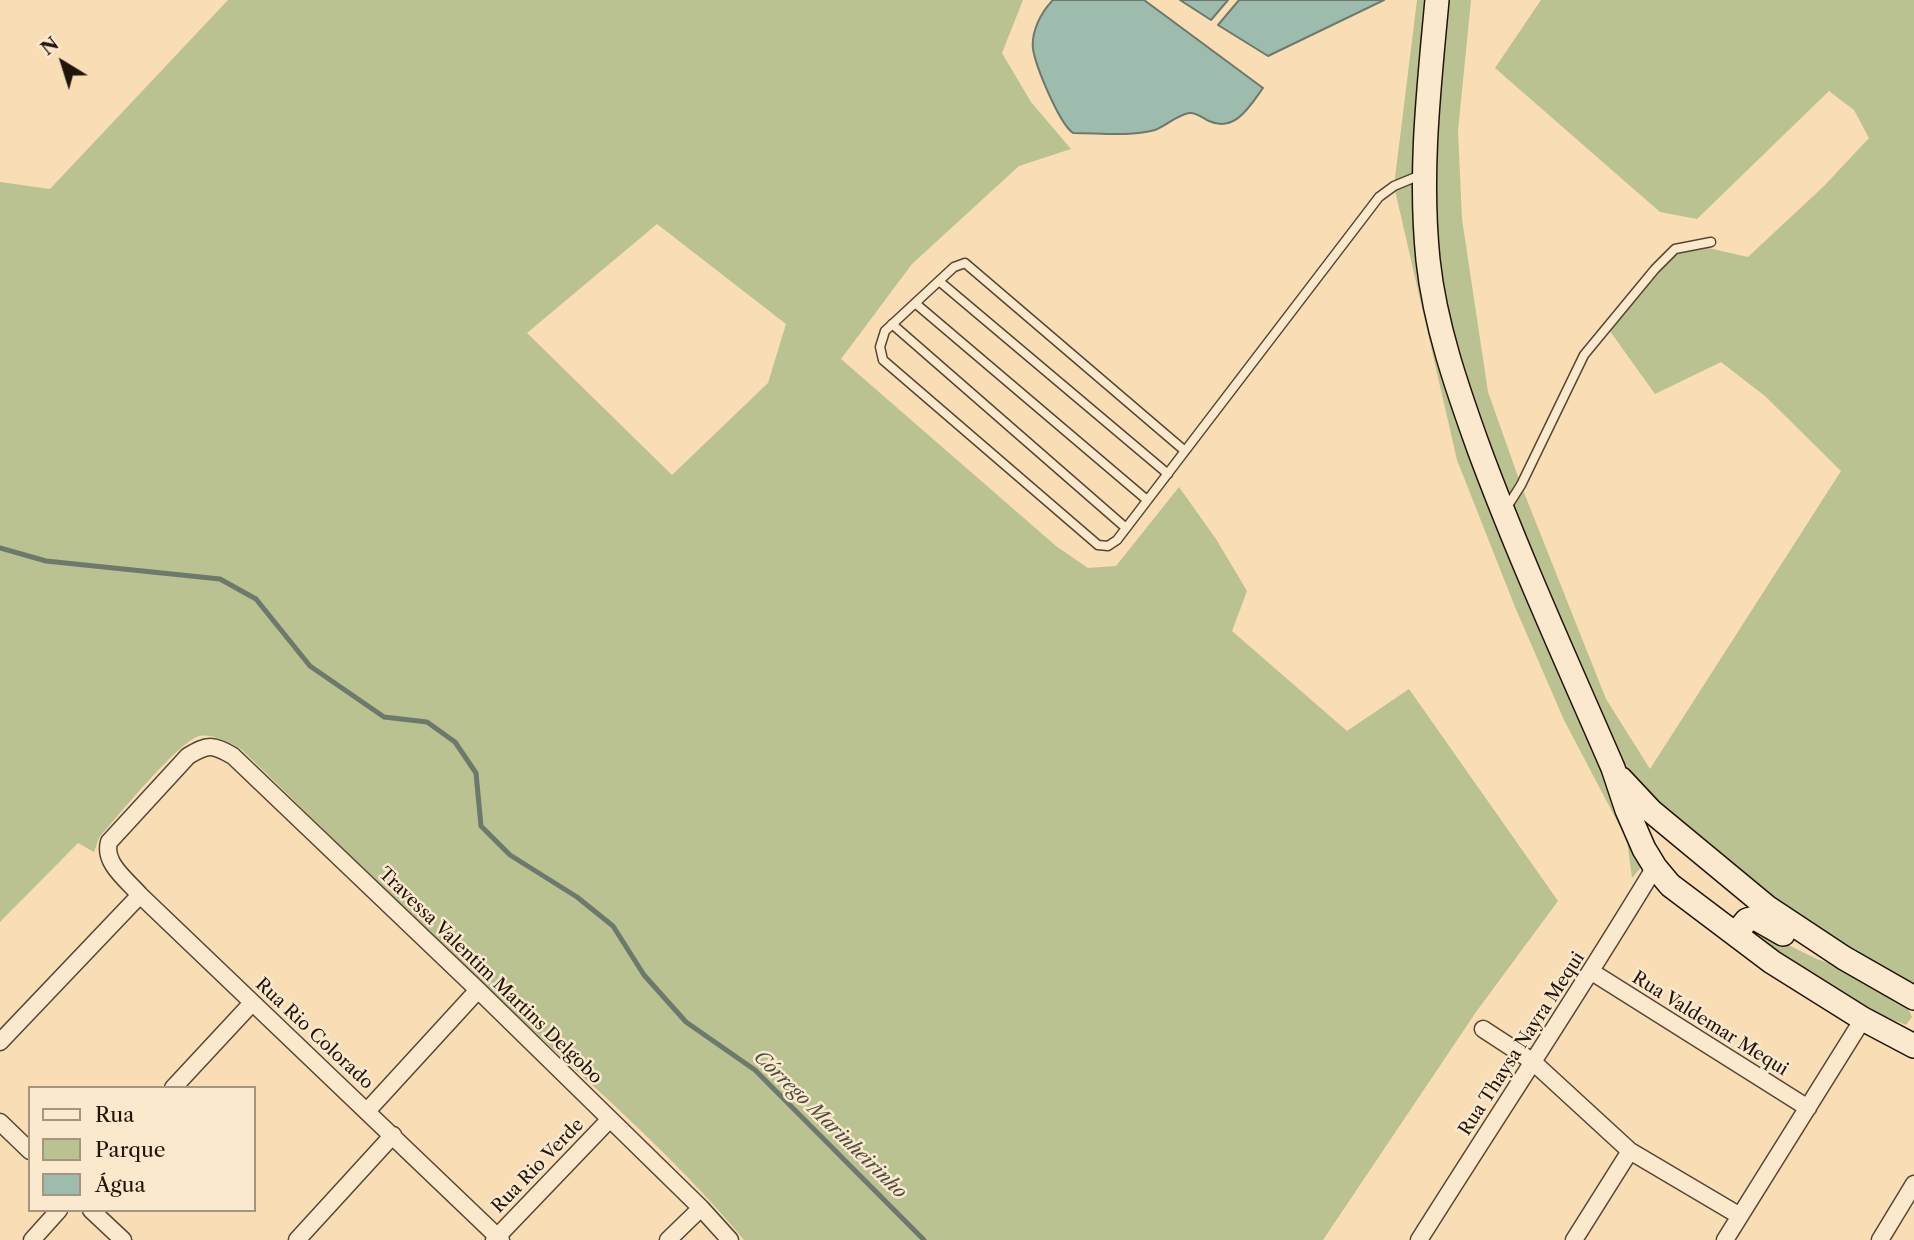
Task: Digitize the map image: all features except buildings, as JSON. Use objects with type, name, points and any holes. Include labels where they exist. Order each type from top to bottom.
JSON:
[{"type":"main road","points":[[1437,0],[1425,125],[1424,174],[1428,261],[1451,371],[1503,513],[1613,768],[1627,810],[1655,867],[1670,886],[1772,962],[1863,1019],[1911,1037]]},
{"type":"main road","points":[[1613,768],[1651,811],[1757,899],[1844,958],[1914,998]]},
{"type":"main road","points":[[1736,933],[1747,920],[1755,918],[1817,953],[1844,958]]},
{"type":"street","name":"Rua Rio Colorado","points":[[217,747],[204,746],[188,756],[109,842],[107,850],[110,861],[140,895],[368,1110],[498,1239]]},
{"type":"street","name":"Travessa Valentim Martins Delgobo","points":[[217,747],[233,755],[478,990],[701,1208],[730,1240]]},
{"type":"street","name":"Rua Thaysa Nayra Mequi","points":[[1419,1240],[1532,1061],[1592,972],[1655,867]]},
{"type":"street","points":[[0,1042],[140,895]]},
{"type":"street","name":"Rua Valdemar Mequi","points":[[1592,972],[1808,1108]]},
{"type":"street","points":[[368,1110],[478,990]]},
{"type":"street","points":[[175,1086],[252,1003]]},
{"type":"street","points":[[1726,1240],[1863,1019]]},
{"type":"street","points":[[1483,1030],[1532,1061],[1630,1151],[1740,1216]]},
{"type":"street","name":"Rua Rio Verde","points":[[498,1239],[610,1119]]},
{"type":"street","points":[[0,1122],[28,1149]]},
{"type":"street","points":[[296,1240],[393,1136]]},
{"type":"street","points":[[1574,1240],[1630,1151]]},
{"type":"street","points":[[1880,1240],[1914,1184]]},
{"type":"street","points":[[668,1240],[701,1208]]},
{"type":"street","points":[[32,1240],[57,1212]]},
{"type":"street","points":[[93,1212],[123,1240]]},
{"type":"lane","points":[[1185,451],[965,263],[954,267],[885,331],[880,347],[883,360],[1098,545],[1108,546],[1117,540],[1168,474],[1379,197],[1394,186],[1424,174]]},
{"type":"lane","points":[[1503,513],[1521,485],[1584,355],[1655,269],[1675,249],[1711,242]]},
{"type":"lane","points":[[939,281],[1168,474]]},
{"type":"lane","points":[[915,303],[1147,500]]},
{"type":"lane","points":[[892,324],[1126,528]]},
{"type":"green space","points":[[228,0],[1023,0],[1002,53],[1031,102],[1071,149],[1019,166],[912,264],[841,359],[1056,546],[1088,568],[1116,566],[1179,487],[1216,539],[1247,591],[1232,631],[1347,731],[1409,689],[1558,901],[1476,1012],[1323,1240],[744,1240],[657,1146],[468,970],[241,749],[215,737],[199,736],[177,751],[99,838],[94,852],[78,843],[0,922],[0,182],[50,189]],"holes":[[[657,224],[786,324],[768,383],[672,475],[527,333]]]},
{"type":"green space","points":[[1417,0],[1431,0],[1422,262],[1643,865],[1632,878],[1627,840],[1564,720],[1515,607],[1457,460],[1394,186]]},
{"type":"green space","points":[[1442,0],[1471,0],[1458,131],[1462,219],[1488,392],[1521,485],[1606,699],[1650,769],[1841,471],[1765,396],[1721,362],[1655,394],[1607,327],[1675,249],[1695,245],[1748,257],[1824,186],[1869,138],[1854,110],[1829,91],[1697,219],[1660,212],[1495,68],[1541,0],[1914,0],[1914,993],[1845,955],[1628,781],[1507,507],[1443,307],[1432,194]]},
{"type":"green space","points":[[1751,927],[1758,927],[1788,945],[1840,967],[1907,1006],[1912,1017],[1906,1025],[1866,1009],[1749,938]]},
{"type":"water","points":[[1053,0],[1144,0],[1263,88],[1241,116],[1227,123],[1218,124],[1189,113],[1155,130],[1145,132],[1073,133],[1061,118],[1049,94],[1033,49],[1038,23]]},
{"type":"water","points":[[1180,0],[1228,0],[1211,20]]},
{"type":"water","points":[[1239,0],[1384,0],[1268,56],[1218,25]]},
{"type":"waterway","name":"Córrego Marinheirinho","points":[[0,548],[46,561],[220,579],[256,599],[310,666],[384,717],[427,722],[455,742],[476,773],[481,826],[510,855],[577,897],[613,926],[644,975],[686,1022],[755,1070],[924,1240]]}]
